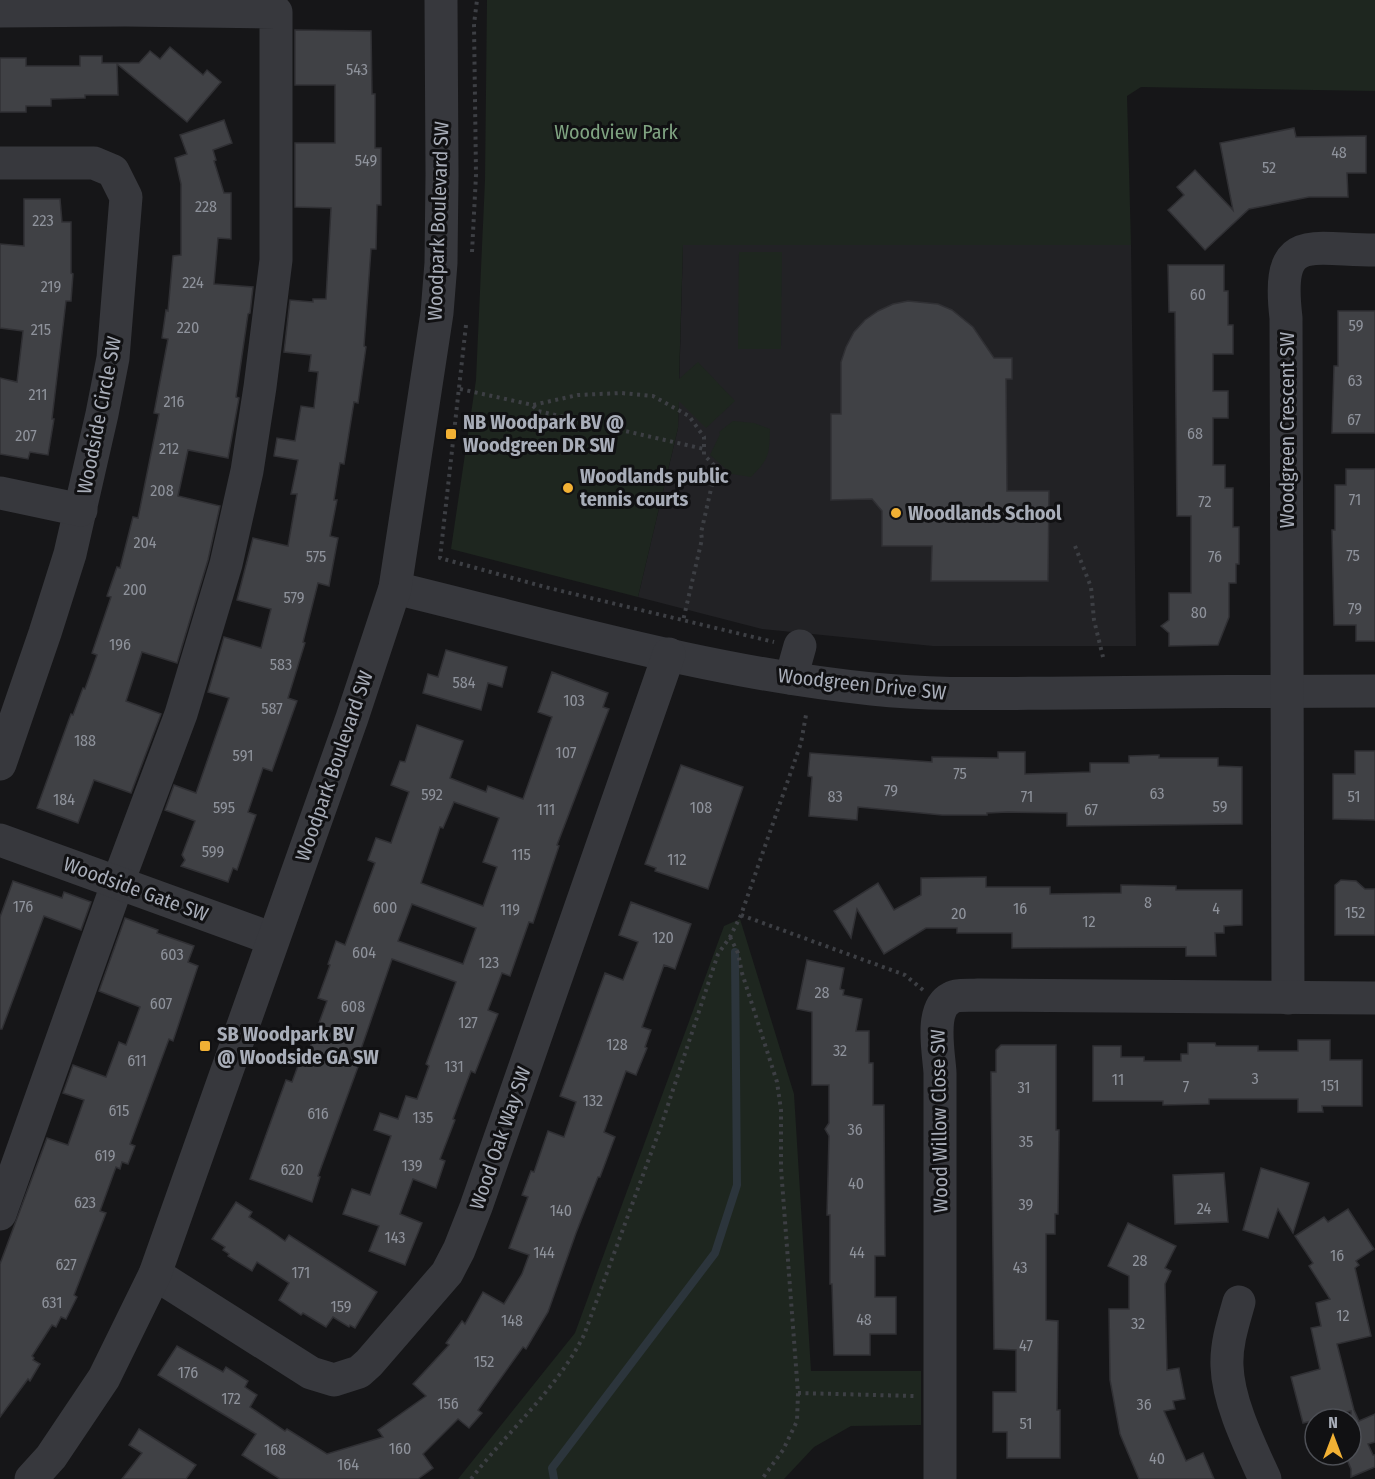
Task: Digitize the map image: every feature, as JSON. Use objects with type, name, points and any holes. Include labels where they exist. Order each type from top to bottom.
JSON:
[{"type":"street","name":"Woodpark Boulevard SW","points":[[31,1479],[51,1457],[104,1378],[155,1274],[352,718],[395,588],[437,313],[442,175],[441,0]]},
{"type":"street","points":[[0,11],[127,5],[276,12],[276,260],[247,471],[226,564],[181,714],[118,882],[0,1214]]},
{"type":"street","name":"Woodside Circle SW","points":[[0,163],[94,163],[113,171],[126,197],[113,358],[81,510],[70,554],[45,633],[0,764]]},
{"type":"street","name":"Woodgreen Crescent SW","points":[[1287,691],[1284,280],[1288,263],[1298,253],[1313,248],[1375,250]]},
{"type":"street","points":[[0,493],[81,510]]},
{"type":"street","name":"Woodgreen Drive SW","points":[[395,588],[669,654],[791,678],[918,693],[1375,691]]},
{"type":"street","points":[[789,645],[791,678]]},
{"type":"street","name":"Wood Oak Way SW","points":[[155,1274],[311,1373],[334,1380],[359,1372],[369,1363],[447,1273],[476,1207],[669,654]]},
{"type":"street","points":[[1287,691],[1288,998]]},
{"type":"street","name":"Woodside Gate SW","points":[[0,840],[273,939]]},
{"type":"street","name":"Wood Willow Close SW","points":[[940,1479],[940,1073],[937,1019],[942,1005],[952,997],[979,995],[1375,998]]},
{"type":"street","points":[[1239,1302],[1230,1336],[1227,1365],[1233,1401],[1265,1479]]},
{"type":"path","points":[[471,262],[476,184],[474,24],[477,0]]},
{"type":"path","points":[[466,320],[440,558],[545,587],[789,645]]},
{"type":"path","points":[[460,389],[533,405],[578,395],[621,393],[653,396],[689,416],[704,437],[704,455],[716,467],[683,621]]},
{"type":"path","points":[[533,405],[538,411],[704,449]]},
{"type":"path","points":[[1075,546],[1091,586],[1094,620],[1103,657]]},
{"type":"path","points":[[471,1479],[571,1359],[585,1335],[661,1126],[718,954],[741,915],[801,743],[806,715]]},
{"type":"path","points":[[741,915],[905,975],[942,1005]]},
{"type":"path","points":[[730,937],[738,953],[742,973],[777,1082],[781,1110],[781,1168],[798,1393],[797,1421],[783,1450],[762,1479]]},
{"type":"path","points":[[798,1393],[940,1396]]},
{"type":"shaded area","name":"Woodlands School","points":[[683,245],[1131,245],[1136,646],[933,646],[762,629],[638,597],[678,428]]},
{"type":"green space","name":"Woodview Park","points":[[487,0],[1375,0],[1375,91],[1141,87],[1127,96],[1131,245],[683,245],[679,379],[698,362],[735,401],[706,428],[679,401],[678,428],[638,597],[451,549],[476,380],[485,180]]},
{"type":"green space","points":[[739,252],[782,252],[781,349],[738,349]]},
{"type":"green space","points":[[733,421],[754,423],[770,429],[767,456],[751,477],[732,474],[710,455],[719,432]]},
{"type":"green space","points":[[740,919],[794,1094],[811,1371],[921,1371],[921,1425],[851,1426],[814,1447],[784,1479],[458,1479],[575,1333],[724,926]]},
{"type":"building","points":[[295,30],[371,31],[372,94],[375,94],[375,148],[381,148],[381,205],[377,205],[376,249],[371,249],[364,346],[366,347],[358,403],[354,402],[344,464],[340,463],[334,500],[337,500],[330,536],[338,538],[329,586],[318,583],[303,642],[305,643],[288,698],[297,701],[272,771],[263,768],[248,812],[256,815],[237,870],[233,868],[228,882],[181,866],[185,860],[182,855],[195,821],[165,810],[174,785],[196,793],[229,698],[208,692],[224,637],[261,648],[271,609],[237,600],[253,538],[288,546],[297,494],[291,494],[298,460],[274,456],[277,438],[295,441],[301,406],[314,408],[318,372],[309,371],[311,355],[284,352],[290,300],[313,302],[313,299],[326,299],[331,208],[295,207],[295,143],[335,143],[335,85],[295,85]]},
{"type":"building","points":[[170,47],[203,75],[207,70],[221,82],[187,122],[117,64],[118,95],[85,95],[85,98],[51,99],[51,106],[26,106],[26,112],[0,112],[0,58],[26,58],[26,66],[80,66],[80,56],[102,56],[102,63],[139,63],[150,51],[160,59]]},
{"type":"building","points":[[224,120],[232,143],[213,150],[224,193],[231,193],[231,239],[218,238],[214,284],[253,287],[250,313],[248,314],[236,397],[239,398],[228,458],[188,450],[178,496],[220,506],[208,560],[177,663],[142,652],[126,701],[161,714],[131,793],[94,780],[78,823],[37,808],[71,714],[73,715],[83,688],[85,689],[97,655],[92,653],[111,597],[107,596],[117,567],[120,568],[133,517],[138,518],[159,414],[154,413],[168,339],[162,338],[166,310],[168,311],[173,256],[181,255],[181,184],[175,158],[187,154],[180,135]]},
{"type":"building","points":[[1294,128],[1296,137],[1366,136],[1366,173],[1347,173],[1348,197],[1309,197],[1249,209],[1205,250],[1168,210],[1184,195],[1177,187],[1195,170],[1233,210],[1220,143]]},
{"type":"building","points":[[24,199],[60,199],[62,222],[71,222],[71,273],[73,274],[71,301],[66,301],[48,455],[30,452],[28,459],[0,454],[0,378],[17,382],[23,331],[0,328],[0,244],[24,246]]},
{"type":"building","points":[[1168,265],[1224,265],[1224,291],[1228,291],[1228,325],[1233,325],[1233,354],[1213,354],[1213,391],[1228,391],[1228,418],[1213,418],[1213,465],[1225,465],[1225,488],[1233,488],[1233,527],[1239,527],[1239,564],[1236,564],[1236,583],[1229,583],[1229,617],[1218,645],[1169,646],[1169,633],[1161,626],[1169,620],[1169,593],[1191,593],[1191,516],[1177,516],[1175,312],[1169,312]]},
{"type":"building","points":[[908,301],[938,304],[952,310],[973,327],[994,358],[1012,358],[1012,379],[1006,379],[1007,491],[1049,491],[1048,581],[931,581],[932,546],[882,546],[882,511],[872,499],[831,500],[831,414],[841,414],[841,362],[846,347],[854,332],[865,320],[893,304]]},
{"type":"building","points":[[1338,311],[1375,311],[1375,433],[1332,433],[1334,366],[1338,366]]},
{"type":"building","points":[[1346,469],[1375,469],[1375,641],[1356,641],[1356,625],[1334,625],[1332,530],[1335,530],[1335,485],[1346,485]]},
{"type":"building","points":[[446,650],[507,667],[502,687],[488,683],[481,710],[423,693],[428,674],[438,677]]},
{"type":"building","points":[[552,672],[608,693],[603,707],[609,709],[557,845],[559,846],[533,923],[529,922],[510,976],[502,973],[488,1010],[498,1014],[475,1073],[471,1071],[453,1119],[455,1120],[440,1159],[445,1161],[436,1188],[413,1179],[400,1214],[422,1223],[405,1265],[369,1251],[379,1226],[343,1214],[352,1189],[370,1195],[391,1136],[374,1130],[380,1113],[398,1119],[406,1096],[417,1099],[429,1066],[426,1064],[456,982],[392,959],[359,1055],[362,1056],[318,1176],[320,1177],[312,1202],[250,1179],[286,1080],[292,1082],[303,1052],[308,1053],[327,1001],[318,998],[330,965],[328,964],[336,941],[345,945],[375,863],[368,860],[376,838],[391,843],[409,792],[391,785],[400,761],[405,762],[417,725],[463,741],[450,778],[486,792],[488,786],[523,799],[552,717],[538,712]],"holes":[[[454,802],[499,818],[483,862],[497,867],[483,906],[421,883],[440,827],[443,828]],[[412,904],[476,928],[463,964],[398,941]]]},
{"type":"building","points":[[1355,751],[1375,751],[1375,820],[1333,819],[1333,774],[1355,774]]},
{"type":"building","points":[[998,752],[1025,752],[1025,774],[1090,772],[1090,763],[1129,763],[1129,756],[1218,758],[1218,766],[1242,767],[1242,824],[1067,826],[1067,813],[1008,812],[987,813],[987,815],[942,815],[858,807],[857,820],[809,816],[812,777],[808,776],[810,753],[932,762],[932,757],[998,758]]},
{"type":"building","points":[[681,765],[743,787],[708,889],[655,871],[656,868],[645,864]]},
{"type":"building","points":[[986,877],[986,887],[1050,887],[1050,894],[1121,893],[1121,885],[1176,886],[1176,890],[1242,890],[1242,925],[1224,926],[1224,933],[1215,933],[1216,956],[1186,956],[1186,947],[1012,948],[1012,933],[957,933],[957,928],[926,928],[884,954],[857,909],[851,938],[834,911],[878,883],[894,910],[921,895],[921,878]]},
{"type":"building","points":[[1341,880],[1356,881],[1365,889],[1375,889],[1375,935],[1335,935],[1335,885]]},
{"type":"building","points":[[13,881],[62,898],[64,892],[91,902],[81,930],[44,916],[2,1029],[0,1029],[0,917]]},
{"type":"building","points":[[631,902],[691,924],[675,969],[664,965],[642,1027],[651,1030],[645,1047],[647,1048],[636,1075],[626,1071],[604,1132],[615,1137],[576,1233],[548,1312],[526,1349],[523,1347],[478,1410],[482,1413],[469,1428],[458,1419],[423,1454],[433,1468],[418,1479],[280,1479],[242,1455],[256,1434],[158,1375],[177,1346],[223,1372],[226,1367],[248,1381],[245,1387],[257,1395],[250,1407],[285,1431],[287,1429],[327,1454],[383,1437],[378,1430],[426,1396],[413,1384],[449,1345],[446,1343],[462,1321],[465,1324],[483,1292],[504,1304],[522,1274],[529,1255],[509,1248],[528,1197],[522,1195],[531,1171],[534,1172],[548,1131],[564,1137],[576,1102],[560,1096],[605,973],[623,980],[638,942],[619,935]]},
{"type":"building","points":[[125,918],[158,930],[157,933],[194,946],[188,962],[198,966],[173,1041],[169,1039],[130,1144],[135,1146],[128,1164],[122,1162],[120,1169],[116,1167],[100,1211],[106,1213],[74,1295],[77,1297],[66,1319],[61,1317],[56,1327],[52,1325],[32,1356],[33,1360],[40,1364],[30,1381],[28,1379],[0,1417],[0,1264],[47,1138],[68,1145],[84,1100],[63,1093],[73,1065],[106,1077],[119,1042],[126,1045],[140,1007],[99,991]]},
{"type":"building","points":[[807,960],[844,968],[840,989],[844,990],[843,995],[862,999],[856,1031],[869,1031],[869,1063],[873,1063],[873,1105],[884,1105],[885,1256],[875,1256],[875,1297],[896,1297],[896,1334],[870,1334],[870,1355],[834,1355],[832,1284],[830,1284],[830,1215],[827,1215],[829,1136],[825,1129],[829,1123],[829,1085],[812,1085],[812,1012],[797,1009]]},
{"type":"building","points":[[1298,1040],[1330,1040],[1330,1060],[1362,1060],[1362,1106],[1322,1106],[1323,1112],[1298,1112],[1298,1099],[1209,1099],[1209,1104],[1163,1105],[1163,1101],[1093,1101],[1093,1046],[1121,1046],[1121,1057],[1144,1057],[1144,1061],[1181,1061],[1181,1054],[1188,1054],[1188,1043],[1258,1046],[1258,1051],[1298,1051]]},
{"type":"building","points":[[1001,1045],[1056,1045],[1056,1130],[1059,1130],[1058,1214],[1055,1214],[1055,1234],[1046,1234],[1046,1320],[1058,1321],[1057,1410],[1060,1410],[1060,1458],[1007,1458],[1007,1432],[993,1432],[993,1392],[1016,1392],[1016,1350],[994,1349],[991,1072],[996,1072],[996,1050]]},
{"type":"building","points":[[1261,1168],[1309,1183],[1293,1233],[1278,1209],[1268,1238],[1243,1230]]},
{"type":"building","points":[[1224,1173],[1228,1222],[1175,1224],[1173,1175]]},
{"type":"building","points":[[236,1202],[252,1212],[249,1217],[285,1241],[289,1235],[377,1292],[355,1328],[333,1317],[326,1327],[303,1313],[301,1315],[279,1300],[289,1283],[257,1262],[252,1271],[228,1256],[229,1254],[223,1250],[225,1247],[212,1239]]},
{"type":"building","points":[[1348,1209],[1374,1249],[1356,1261],[1359,1265],[1355,1268],[1371,1336],[1337,1344],[1353,1407],[1303,1407],[1303,1423],[1291,1377],[1320,1369],[1311,1328],[1321,1326],[1316,1303],[1330,1299],[1309,1266],[1313,1263],[1295,1236],[1324,1217],[1328,1222]]},
{"type":"building","points":[[1128,1223],[1176,1246],[1165,1268],[1171,1271],[1165,1284],[1167,1370],[1179,1368],[1185,1399],[1173,1401],[1175,1409],[1164,1411],[1186,1461],[1203,1453],[1214,1479],[1139,1479],[1120,1434],[1110,1380],[1109,1309],[1129,1309],[1129,1276],[1108,1266]]},
{"type":"building","points":[[1375,1414],[1375,1442],[1368,1444],[1375,1455],[1375,1467],[1351,1477],[1350,1467],[1363,1467],[1363,1419]]},
{"type":"building","points":[[139,1429],[196,1465],[186,1479],[122,1479],[142,1453],[129,1445]]},
{"type":"waterway","points":[[554,1479],[552,1468],[715,1253],[737,1185],[735,952]]},
{"type":"place","name":"NB Woodpark BV @ Woodgreen DR SW","points":[[451,434]]},
{"type":"place","name":"Woodlands public tennis courts","points":[[568,488]]},
{"type":"place","name":"Woodlands School","points":[[896,513]]},
{"type":"place","name":"SB Woodpark BV @ Woodside GA SW","points":[[205,1046]]}]
